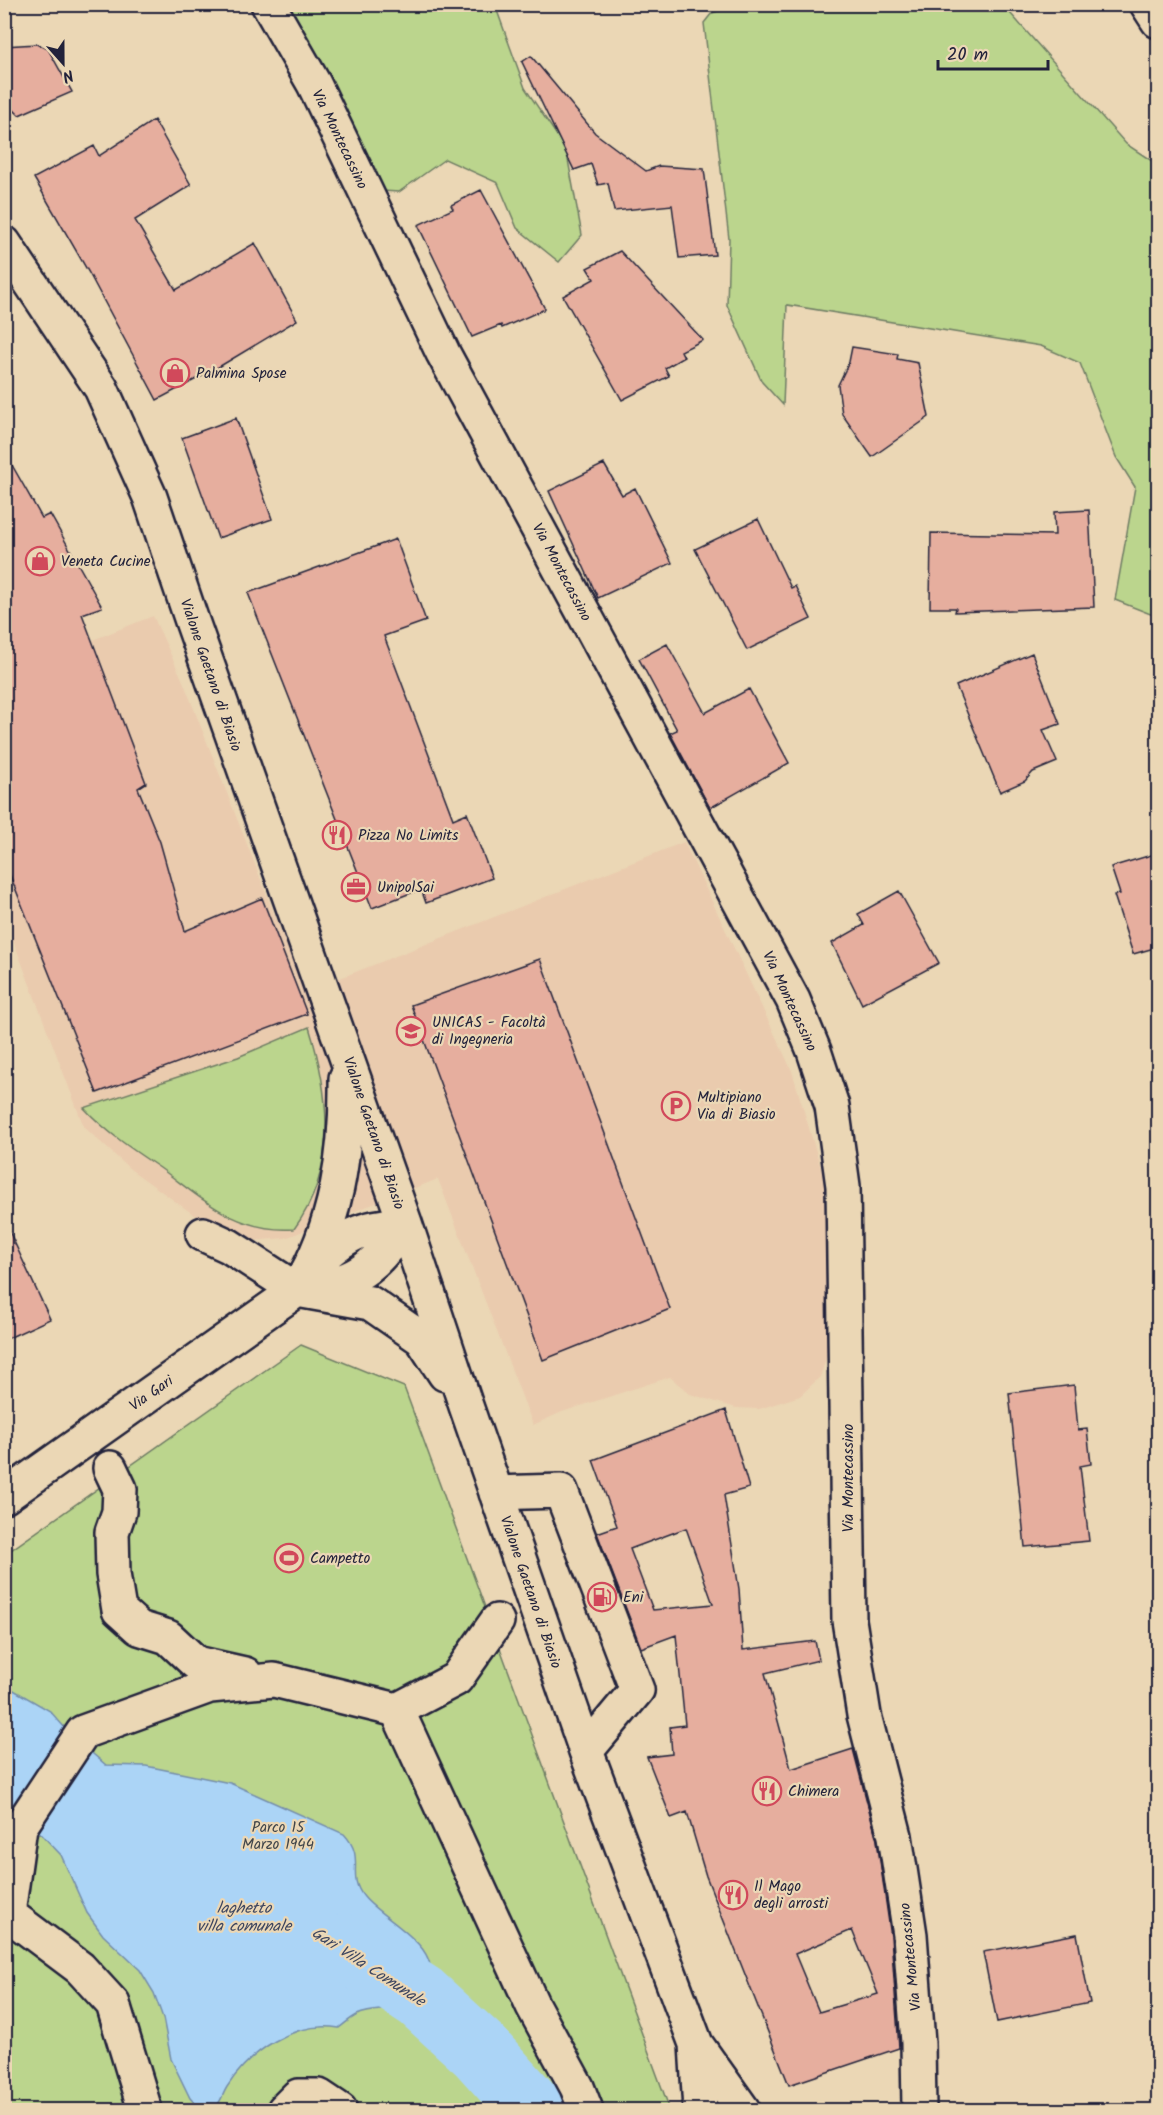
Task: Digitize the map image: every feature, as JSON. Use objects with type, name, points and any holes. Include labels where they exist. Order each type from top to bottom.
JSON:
[{"type":"street","name":"Via Montecassino","points":[[268,4],[314,84],[443,353],[793,1000],[814,1051],[832,1106],[843,1208],[849,1620],[864,1715],[895,1836],[910,1935],[918,2043],[919,2110]]},
{"type":"street","points":[[1147,4],[1158,21]]},
{"type":"street","name":"Vialone Gaetano di Biasio","points":[[4,243],[101,388],[150,497],[346,1052],[586,1750],[696,2044],[743,2110]]},
{"type":"street","points":[[304,1278],[332,1207],[344,1161],[346,1052]]},
{"type":"street","name":"Via Gari","points":[[4,1497],[304,1278],[331,1286],[360,1275],[378,1260],[405,1223]]},
{"type":"street","points":[[203,1234],[304,1278],[370,1303],[422,1339],[466,1406]]},
{"type":"street","points":[[110,1468],[120,1489],[119,1512],[112,1532],[113,1574],[118,1610],[139,1628],[168,1637],[196,1663],[397,1710],[456,1678],[497,1621]]},
{"type":"street","points":[[496,1493],[561,1491],[637,1690],[586,1750]]},
{"type":"street","points":[[145,2110],[113,2004],[80,1968],[6,1913],[20,1827],[83,1732],[210,1686],[274,1680]]},
{"type":"street","points":[[397,1710],[533,2007],[577,2087],[586,2110]]},
{"type":"street","name":"Vialone Gaetano di Biasio","points":[[696,2044],[700,2110]]},
{"type":"street","points":[[284,2110],[298,2096],[319,2096],[340,2110]]},
{"type":"shaded area","name":"UNICAS - Facoltà di Ingegneria","points":[[153,616],[183,681],[305,992],[684,842],[792,1071],[826,1185],[828,1352],[820,1377],[800,1396],[759,1409],[736,1408],[690,1394],[670,1377],[562,1412],[533,1425],[438,1179],[285,1238],[250,1241],[200,1219],[130,1169],[84,1127],[5,919],[5,675]]},
{"type":"green space","points":[[741,4],[1003,5],[1126,144],[1158,165],[1158,614],[1153,615],[1115,600],[1135,487],[1116,457],[1080,363],[1041,346],[787,305],[783,405],[762,382],[727,305],[729,239],[704,23],[712,13]]},
{"type":"green space","points":[[281,5],[495,5],[525,88],[566,149],[582,235],[559,262],[517,228],[498,183],[445,159],[399,192],[365,190]]},
{"type":"green space","points":[[309,1027],[322,1079],[326,1131],[324,1157],[318,1182],[308,1206],[294,1229],[255,1226],[222,1212],[120,1140],[84,1108],[238,1057]]},
{"type":"green space","name":"Parco 15 Marzo 1944","points":[[301,1345],[404,1387],[670,2110],[5,2110],[4,1555]]},
{"type":"water","name":"laghetto villa comunale","points":[[5,1685],[50,1711],[73,1737],[106,1765],[146,1766],[230,1783],[344,1834],[354,1851],[356,1881],[364,1897],[410,1936],[429,1960],[431,1973],[421,1996],[407,2006],[369,2011],[357,2015],[339,2028],[306,2029],[275,2041],[248,2061],[227,2087],[213,2110],[201,2110],[190,2098],[171,2059],[163,2018],[154,1993],[140,1970],[103,1935],[87,1913],[61,1855],[5,1796]]},
{"type":"building","points":[[37,44],[48,49],[72,92],[19,115],[4,100],[4,46]]},
{"type":"building","points":[[531,56],[595,133],[646,171],[659,166],[704,169],[715,255],[679,258],[672,205],[614,211],[608,183],[598,185],[591,164],[574,170],[522,62]]},
{"type":"building","points":[[154,120],[191,185],[135,220],[176,290],[255,243],[297,320],[217,368],[157,400],[89,273],[34,178],[94,146],[99,156]]},
{"type":"building","points":[[481,190],[545,309],[502,328],[501,325],[472,337],[418,225],[453,209],[451,205]]},
{"type":"building","points":[[620,251],[703,340],[681,351],[684,357],[665,368],[669,376],[622,400],[563,296],[594,279],[587,268]]},
{"type":"building","points":[[852,347],[898,354],[897,359],[918,363],[929,417],[872,457],[842,414],[838,385],[849,362]]},
{"type":"building","points":[[236,418],[272,519],[218,538],[182,438]]},
{"type":"building","points":[[4,451],[42,518],[50,514],[102,607],[82,614],[146,783],[138,788],[160,842],[185,931],[262,898],[307,1014],[97,1093],[4,860]]},
{"type":"building","points":[[604,464],[622,495],[635,488],[672,563],[598,598],[549,491]]},
{"type":"building","points":[[1089,510],[1094,607],[955,612],[956,608],[930,608],[931,533],[1055,535],[1054,512]]},
{"type":"building","points":[[758,519],[791,588],[795,586],[811,619],[747,650],[695,549]]},
{"type":"building","points":[[396,539],[426,621],[384,636],[453,819],[467,813],[492,878],[426,903],[421,889],[372,908],[248,593]]},
{"type":"building","points":[[667,644],[705,713],[749,689],[789,763],[710,808],[670,733],[677,730],[639,659]]},
{"type":"building","points":[[1032,653],[1060,724],[1043,730],[1057,762],[1033,772],[1025,781],[1000,792],[956,686]]},
{"type":"building","points":[[1158,853],[1158,947],[1133,954],[1114,895],[1120,894],[1111,867]]},
{"type":"building","points":[[899,891],[939,963],[862,1004],[832,943],[864,925],[858,914]]},
{"type":"building","points":[[540,959],[670,1309],[543,1360],[411,1005]]},
{"type":"building","points":[[4,1220],[50,1319],[4,1340]]},
{"type":"building","points":[[1074,1385],[1078,1430],[1087,1429],[1091,1464],[1080,1466],[1089,1541],[1025,1547],[1009,1393]]},
{"type":"building","points":[[726,1410],[749,1488],[724,1495],[739,1589],[743,1650],[815,1641],[819,1660],[765,1673],[791,1769],[853,1749],[877,1840],[891,1937],[899,2048],[789,2085],[706,1876],[687,1812],[671,1818],[647,1757],[672,1754],[670,1727],[685,1725],[676,1635],[641,1648],[597,1533],[617,1526],[593,1460]],"holes":[[[686,1528],[713,1604],[653,1610],[630,1549]],[[852,1930],[878,1994],[819,2012],[795,1954]]]},
{"type":"building","points":[[1077,1934],[1090,2003],[997,2022],[983,1952]]},
{"type":"waterway","name":"Gari Villa Comunale","points":[[344,1947],[421,1997],[480,2051],[533,2110]]},
{"type":"place","name":"Palmina Spose","points":[[175,373]]},
{"type":"place","name":"Veneta Cucine","points":[[40,561]]},
{"type":"place","name":"Pizza No Limits","points":[[337,835]]},
{"type":"place","name":"UnipolSai","points":[[356,887]]},
{"type":"place","name":"UNICAS - Facoltà di Ingegneria","points":[[411,1031]]},
{"type":"place","name":"Multipiano Via di Biasio","points":[[676,1106]]},
{"type":"place","name":"Campetto","points":[[289,1558]]},
{"type":"place","name":"Eni","points":[[602,1597]]},
{"type":"place","name":"Chimera","points":[[767,1791]]},
{"type":"place","name":"Il Mago degli arrosti","points":[[733,1895]]}]
